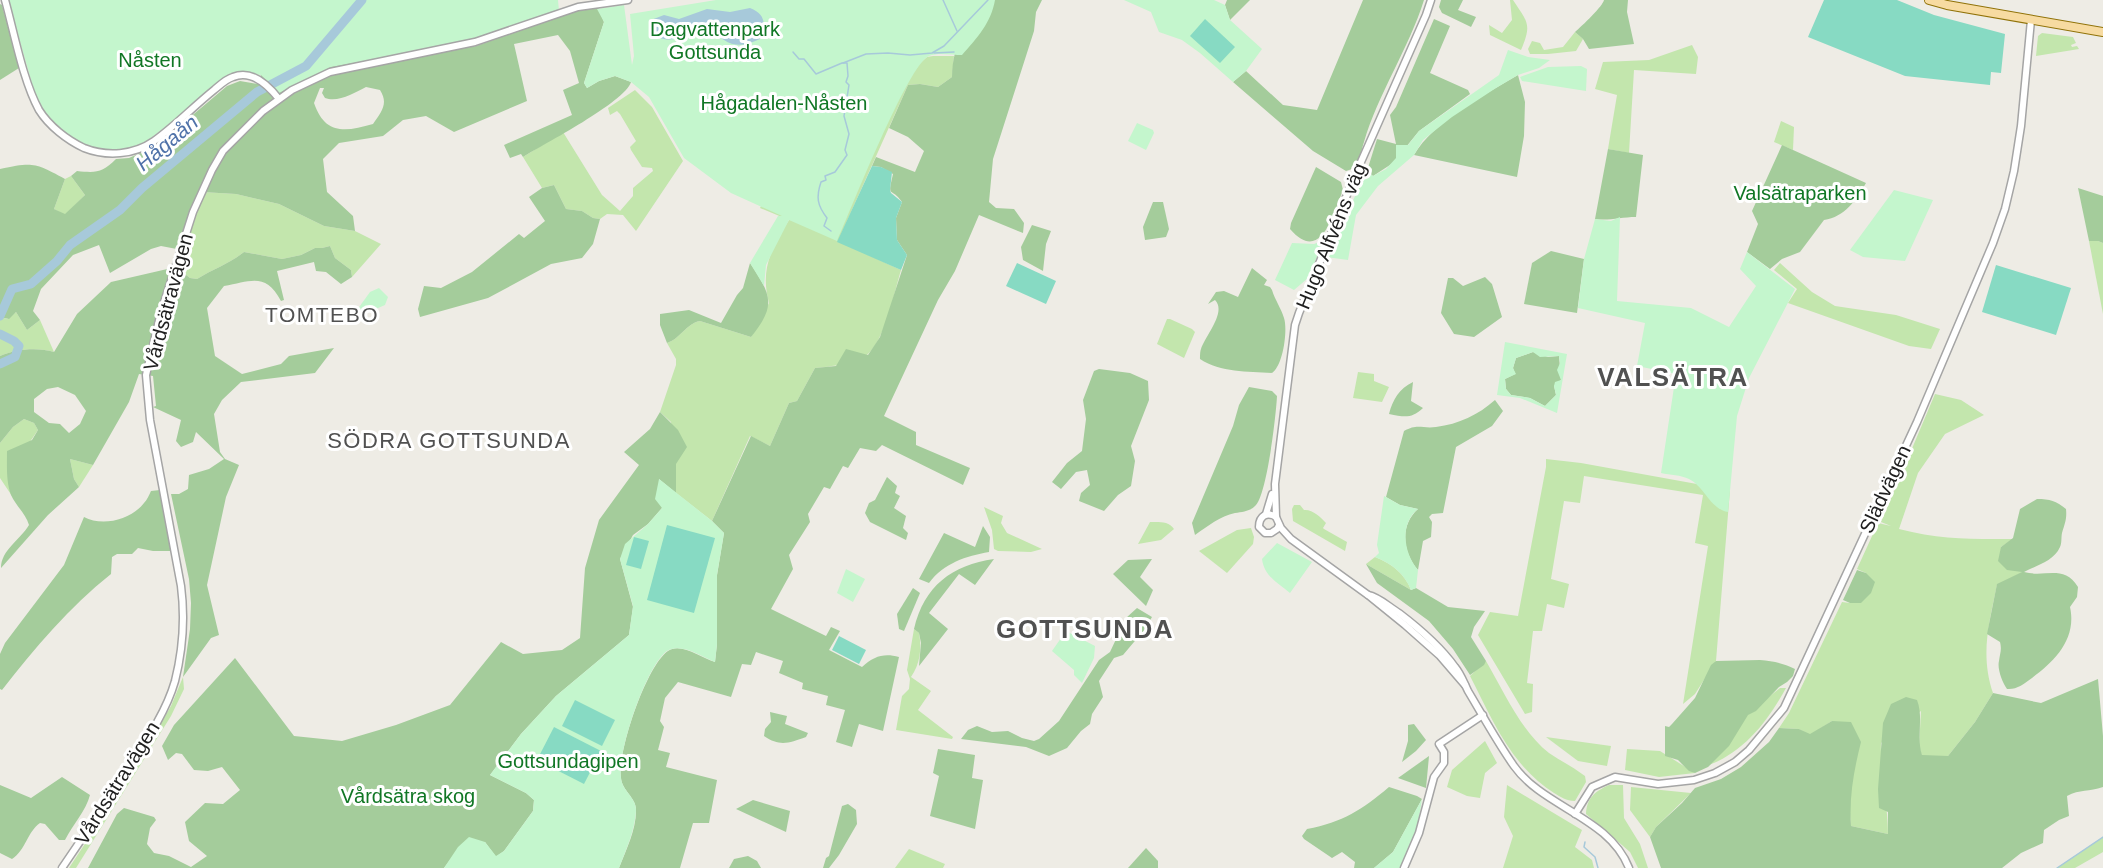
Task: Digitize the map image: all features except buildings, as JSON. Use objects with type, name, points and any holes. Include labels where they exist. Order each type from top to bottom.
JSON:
[{"type":"main road","points":[[1929,0],[2103,32]]},
{"type":"street","points":[[5,0],[23,66],[40,112],[67,138],[89,150],[115,154],[141,148],[154,141],[194,106],[233,77],[246,76],[263,81],[279,99]]},
{"type":"street","name":"Vårdsätravägen","points":[[62,868],[144,744],[175,681],[183,635],[182,586],[150,420],[146,375],[161,312],[193,212],[212,170],[224,151],[263,111],[279,99],[306,82],[340,69],[460,46],[578,7],[628,0]]},
{"type":"street","name":"Hugo Alfvéns väg","points":[[1276,517],[1275,484],[1295,325],[1353,180],[1431,0]]},
{"type":"street","name":"Slädvägen","points":[[1575,814],[1592,787],[1615,777],[1676,783],[1715,773],[1735,762],[1749,750],[1784,708],[1917,422],[1994,243],[2014,171],[2021,126],[2031,20]]},
{"type":"street","name":"Hugo Alfvéns väg","points":[[1266,514],[1275,484]]},
{"type":"street","points":[[1291,539],[1279,525],[1276,517],[1266,514],[1259,521],[1260,529],[1267,534],[1275,532],[1291,539],[1368,595],[1433,649],[1465,685],[1522,776],[1600,831],[1619,850],[1629,868]]},
{"type":"street","points":[[1275,532],[1279,525]]},
{"type":"street","points":[[1404,868],[1419,833],[1434,777],[1444,762],[1444,752],[1439,744],[1483,715]]},
{"type":"green space","name":"Nåsten","points":[[8,0],[558,0],[559,11],[460,44],[331,67],[279,93],[261,75],[231,73],[207,91],[183,114],[144,143],[127,151],[109,152],[82,144],[52,124],[35,94]]},
{"type":"green space","points":[[393,0],[424,56],[476,46],[579,10],[598,7],[604,22],[584,83],[587,88],[615,76],[631,82],[615,100],[583,122],[523,157],[521,154],[510,158],[504,145],[572,115],[563,90],[579,83],[570,51],[558,35],[514,44],[527,101],[454,132],[426,116],[403,120],[383,136],[339,143],[323,159],[327,192],[353,216],[355,231],[324,226],[279,204],[236,194],[202,192],[182,250],[161,246],[151,249],[110,273],[99,245],[73,255],[41,289],[33,311],[40,320],[27,330],[16,312],[9,319],[0,317],[0,169],[34,165],[65,179],[54,209],[65,214],[85,195],[71,176],[77,171],[98,171],[116,159],[129,158],[156,146],[227,86],[240,81],[258,84],[261,75]],"holes":[[[366,87],[380,90],[384,100],[381,112],[373,124],[354,129],[330,126],[324,121],[314,103],[320,88],[324,88],[322,93],[325,98],[330,99],[346,97]]]},
{"type":"green space","name":"Hågadalen-Nåsten","points":[[716,0],[995,0],[987,23],[962,55],[933,55],[920,65],[894,110],[837,241],[789,220],[766,265],[764,286],[750,263],[778,216],[782,216],[731,193],[684,158],[649,97],[631,82],[615,76],[587,88],[584,83],[604,22],[597,9],[624,5],[632,65],[634,56],[630,14]]},
{"type":"green space","points":[[990,0],[1042,0],[1036,12],[1034,31],[993,159],[989,202],[996,208],[1014,209],[1024,223],[1023,233],[979,215],[955,271],[938,300],[884,416],[916,432],[916,445],[970,468],[963,485],[882,445],[876,451],[860,448],[848,468],[843,466],[830,489],[824,487],[808,514],[810,522],[789,555],[793,569],[771,609],[826,636],[831,627],[840,631],[829,650],[862,667],[879,656],[899,657],[883,731],[859,724],[852,747],[836,742],[845,710],[826,705],[828,696],[802,689],[803,683],[779,673],[783,661],[756,652],[751,665],[742,664],[731,697],[678,682],[665,698],[660,721],[664,727],[658,750],[670,753],[666,767],[717,780],[709,823],[693,823],[680,868],[619,868],[636,818],[636,806],[622,783],[621,766],[628,731],[642,691],[660,660],[673,649],[685,649],[715,662],[717,575],[724,533],[712,521],[751,436],[770,446],[789,403],[797,401],[815,368],[836,366],[846,349],[868,355],[880,337],[907,255],[897,240],[896,218],[902,202],[890,190],[893,174],[881,167],[872,166],[876,157],[915,172],[924,151],[908,137],[889,128],[908,85],[938,87],[952,77],[958,43]]},
{"type":"green space","points":[[1124,0],[1214,0],[1225,5],[1230,20],[1262,49],[1246,71],[1233,82],[1182,40],[1159,32],[1151,12]]},
{"type":"green space","points":[[1227,0],[1250,0],[1230,20],[1225,5]]},
{"type":"green space","points":[[1363,0],[1424,0],[1418,18],[1377,106],[1359,160],[1354,167],[1346,171],[1313,151],[1233,82],[1246,71],[1283,105],[1317,110]]},
{"type":"green space","points":[[1441,0],[1463,0],[1458,10],[1476,17],[1471,27],[1442,13],[1439,7]]},
{"type":"green space","points":[[1510,0],[1513,0],[1527,24],[1521,50],[1490,35],[1489,25],[1502,33],[1512,20]]},
{"type":"green space","points":[[1604,0],[1628,0],[1627,12],[1634,44],[1589,49],[1575,32]]},
{"type":"green space","points":[[1824,0],[1897,0],[1934,15],[2005,34],[2001,73],[1991,72],[1990,85],[1905,76],[1808,37]]},
{"type":"green space","points":[[0,4],[19,68],[0,80]]},
{"type":"green space","points":[[1205,19],[1235,47],[1220,63],[1190,36]]},
{"type":"green space","points":[[1434,19],[1450,26],[1430,73],[1468,90],[1470,94],[1419,131],[1393,163],[1373,176],[1367,171],[1377,139],[1396,144],[1390,115],[1396,107]]},
{"type":"green space","points":[[1575,32],[1583,39],[1576,51],[1530,54],[1528,49],[1532,41],[1540,43],[1544,50],[1563,47]]},
{"type":"green space","points":[[2042,33],[2073,37],[2076,43],[2071,45],[2072,47],[2077,46],[2079,49],[2036,56],[2038,36]]},
{"type":"green space","points":[[1692,45],[1698,57],[1696,74],[1634,70],[1629,153],[1608,149],[1617,95],[1595,89],[1603,62],[1649,60]]},
{"type":"green space","points":[[1508,50],[1528,57],[1550,60],[1539,68],[1518,75],[1496,88],[1452,117],[1423,140],[1414,155],[1378,186],[1356,215],[1348,260],[1326,257],[1367,171],[1373,176],[1386,169],[1396,158],[1396,145],[1408,145],[1419,131],[1499,75]]},
{"type":"green space","points":[[954,56],[952,77],[938,87],[908,85],[838,241],[901,270],[889,314],[880,336],[869,353],[859,359],[815,368],[797,401],[789,403],[770,446],[750,436],[712,521],[676,493],[676,464],[671,422],[660,412],[676,365],[676,359],[667,343],[695,322],[700,321],[751,337],[769,303],[766,280],[772,250],[789,220],[760,208],[762,204],[927,57]]},
{"type":"green space","points":[[1581,66],[1587,69],[1586,91],[1522,81],[1520,77],[1548,67]]},
{"type":"green space","points":[[1518,75],[1525,102],[1524,136],[1517,177],[1414,155],[1434,131],[1447,120],[1475,100]]},
{"type":"green space","points":[[635,90],[652,107],[683,161],[636,231],[623,215],[607,214],[600,219],[593,218],[582,211],[566,209],[554,185],[542,188],[523,157],[563,132],[602,195],[620,211],[633,196],[633,188],[653,171],[652,168],[642,167],[630,147],[636,141],[620,114],[617,111],[610,115],[608,108]]},
{"type":"green space","points":[[1781,121],[1794,127],[1793,150],[1774,142]]},
{"type":"green space","points":[[1137,123],[1153,130],[1154,133],[1146,150],[1128,141]]},
{"type":"green space","name":"Valsätraparken","points":[[1782,145],[1866,183],[1844,211],[1824,220],[1800,252],[1782,259],[1770,269],[1747,252],[1758,224],[1752,211]]},
{"type":"green space","points":[[1608,149],[1643,155],[1636,217],[1595,219]]},
{"type":"green space","points":[[872,166],[892,172],[891,193],[902,202],[896,218],[897,240],[907,255],[901,270],[837,242]]},
{"type":"green space","points":[[1316,167],[1341,182],[1343,190],[1324,232],[1318,239],[1310,241],[1301,239],[1290,229]]},
{"type":"green space","points":[[71,176],[85,195],[65,215],[54,209],[65,179]]},
{"type":"green space","points":[[554,185],[566,209],[582,211],[593,218],[600,219],[593,244],[582,258],[551,264],[488,298],[420,317],[418,309],[424,286],[441,288],[472,272],[519,234],[524,238],[545,221],[529,197],[542,188]]},
{"type":"green space","points":[[2078,188],[2103,196],[2103,243],[2089,241]]},
{"type":"green space","points":[[1894,190],[1933,200],[1905,261],[1863,257],[1850,250]]},
{"type":"green space","points":[[202,192],[236,194],[279,204],[324,226],[355,231],[381,244],[352,277],[351,270],[335,258],[330,246],[315,248],[301,255],[282,259],[244,252],[197,279],[190,278],[176,267]]},
{"type":"green space","points":[[1153,202],[1163,202],[1169,229],[1166,237],[1145,240],[1143,227]]},
{"type":"green space","points":[[1620,217],[1617,301],[1691,308],[1729,327],[1756,286],[1740,269],[1747,252],[1795,289],[1749,378],[1737,416],[1728,512],[1717,507],[1689,479],[1661,473],[1676,374],[1637,366],[1645,323],[1578,308],[1584,259],[1595,219],[1611,221]]},
{"type":"green space","points":[[1032,225],[1051,231],[1046,244],[1043,271],[1023,260],[1021,247]]},
{"type":"green space","points":[[1324,240],[1308,278],[1294,290],[1275,280],[1292,243],[1314,244]]},
{"type":"green space","points":[[2089,241],[2103,243],[2103,314]]},
{"type":"green space","points":[[330,246],[335,258],[351,270],[352,277],[341,284],[326,272],[316,271],[314,262],[277,271],[284,300],[281,301],[270,286],[263,282],[250,281],[224,286],[207,308],[215,356],[242,374],[281,364],[289,356],[334,348],[315,373],[241,382],[222,400],[214,414],[220,452],[225,459],[239,465],[226,497],[207,585],[219,635],[211,638],[183,677],[190,629],[191,603],[189,579],[171,494],[179,494],[188,489],[189,475],[209,469],[224,459],[196,432],[193,442],[181,447],[176,441],[181,420],[153,407],[156,406],[153,376],[139,374],[129,402],[93,465],[70,459],[74,479],[79,487],[48,515],[1,568],[7,550],[29,525],[9,490],[7,451],[32,440],[38,430],[34,423],[24,419],[13,427],[0,443],[0,356],[27,350],[54,352],[77,314],[111,282],[176,267],[190,278],[197,279],[244,252],[282,259],[301,255],[315,248]],"holes":[[[58,387],[75,395],[86,411],[80,424],[69,433],[60,424],[49,423],[34,412],[34,399],[47,389]]]},
{"type":"green space","points":[[1551,251],[1584,259],[1577,313],[1524,304],[1532,263]]},
{"type":"green space","points":[[750,263],[763,284],[768,300],[765,316],[751,337],[700,321],[695,322],[667,343],[660,325],[660,314],[689,310],[721,323],[743,288]]},
{"type":"green space","points":[[1017,263],[1056,281],[1046,304],[1006,286]]},
{"type":"green space","points":[[1780,263],[1812,292],[1835,306],[1896,315],[1940,329],[1931,349],[1909,346],[1788,303],[1797,289],[1774,270]]},
{"type":"green space","points":[[1996,265],[2071,288],[2056,335],[1982,312]]},
{"type":"green space","points":[[1252,268],[1267,280],[1264,285],[1272,290],[1285,324],[1282,356],[1272,373],[1225,369],[1200,359],[1201,349],[1218,311],[1215,300],[1208,304],[1216,292],[1224,291],[1238,297]]},
{"type":"green space","points":[[1485,277],[1492,284],[1502,317],[1474,337],[1454,334],[1441,313],[1448,278],[1453,278],[1463,286]]},
{"type":"green space","points":[[379,288],[388,297],[385,305],[362,315],[357,310],[370,292]]},
{"type":"green space","points":[[16,312],[27,330],[40,320],[54,352],[27,349],[0,356],[0,317],[8,319]]},
{"type":"green space","points":[[1167,319],[1195,332],[1184,358],[1157,344]]},
{"type":"green space","points":[[1505,342],[1567,354],[1557,413],[1520,398],[1497,395]],"holes":[[[1533,352],[1540,357],[1559,356],[1560,363],[1557,370],[1561,380],[1555,382],[1556,395],[1545,406],[1530,398],[1511,395],[1506,389],[1505,379],[1516,374],[1513,368],[1516,358]]]},
{"type":"green space","points":[[1533,352],[1548,357],[1559,356],[1561,380],[1554,386],[1556,395],[1545,406],[1530,398],[1511,395],[1506,389],[1505,379],[1515,374],[1513,368],[1516,358]]},
{"type":"green space","points":[[1099,369],[1130,373],[1148,381],[1149,400],[1131,446],[1135,461],[1131,486],[1118,495],[1104,511],[1079,501],[1081,493],[1090,485],[1087,470],[1076,472],[1061,489],[1052,482],[1067,463],[1082,451],[1086,419],[1083,400],[1094,371]]},
{"type":"green space","points":[[1358,372],[1374,374],[1374,381],[1389,387],[1382,402],[1353,398]]},
{"type":"green space","points":[[1413,382],[1411,401],[1423,408],[1408,416],[1389,414],[1397,395]]},
{"type":"green space","points":[[1249,387],[1272,391],[1277,396],[1270,454],[1260,498],[1252,509],[1224,516],[1195,535],[1192,523],[1233,426],[1239,405]]},
{"type":"green space","points":[[1935,394],[1961,400],[1984,415],[1945,434],[1918,473],[1899,529],[1942,537],[2013,539],[2001,547],[2023,572],[1997,585],[1986,652],[1993,693],[1975,722],[1948,756],[1922,756],[1919,747],[1921,711],[1881,743],[1888,834],[1851,826],[1849,801],[1852,778],[1832,721],[1810,735],[1799,729],[1779,728],[1789,713],[1842,602],[1850,603],[1866,573],[1857,569],[1878,523],[1891,526],[1881,522]]},
{"type":"green space","points":[[1495,400],[1503,411],[1492,426],[1456,447],[1443,513],[1432,514],[1429,517],[1432,522],[1431,537],[1423,541],[1418,570],[1409,556],[1405,540],[1408,523],[1418,509],[1400,505],[1386,497],[1404,431],[1413,427],[1444,426],[1460,421],[1482,410]]},
{"type":"green space","name":"Vårdsätra skog","points":[[660,412],[678,430],[687,447],[676,464],[676,493],[659,479],[662,508],[648,524],[633,535],[620,559],[633,607],[629,635],[556,696],[521,734],[490,775],[526,793],[534,800],[533,811],[504,851],[496,857],[485,842],[450,860],[444,868],[88,868],[117,814],[124,808],[154,817],[156,820],[150,828],[147,844],[154,853],[169,856],[191,867],[207,856],[189,841],[185,822],[205,803],[223,804],[240,790],[222,767],[208,771],[194,770],[182,754],[176,753],[168,760],[162,746],[174,725],[235,658],[294,736],[342,741],[396,725],[450,705],[501,642],[523,654],[562,650],[580,638],[585,568],[599,520],[639,465],[624,452],[650,429]]},
{"type":"green space","points":[[24,419],[34,423],[38,430],[8,474],[12,496],[0,478],[0,443],[13,427]]},
{"type":"green space","points":[[70,459],[93,465],[79,487],[74,479]]},
{"type":"green space","points":[[1546,459],[1581,463],[1730,490],[1716,661],[1695,694],[1683,704],[1708,546],[1695,543],[1703,495],[1584,476],[1580,503],[1564,501],[1551,579],[1569,584],[1564,608],[1547,604],[1542,631],[1533,631],[1527,683],[1533,684],[1532,712],[1525,714],[1478,635],[1490,612],[1518,616]]},
{"type":"green space","points":[[887,477],[897,486],[895,493],[900,496],[894,508],[906,516],[903,528],[908,533],[906,540],[870,522],[865,513],[869,503],[875,500]]},
{"type":"green space","name":"Gottsundagipen","points":[[659,479],[724,533],[717,575],[717,644],[715,662],[685,649],[667,651],[650,674],[642,691],[628,731],[621,766],[622,783],[636,806],[636,811],[632,833],[619,868],[444,868],[458,847],[469,837],[485,842],[496,856],[504,851],[533,811],[534,800],[526,793],[490,775],[521,734],[556,696],[629,635],[633,606],[620,559],[625,544],[662,508],[655,499]]},
{"type":"green space","points":[[160,490],[171,551],[138,548],[132,554],[117,554],[112,557],[111,574],[67,614],[2,690],[0,689],[0,654],[5,643],[64,565],[84,517],[99,521],[124,518],[138,509],[151,491]]},
{"type":"green space","points":[[1384,496],[1400,505],[1418,509],[1412,515],[1406,531],[1409,556],[1418,570],[1416,588],[1411,590],[1397,570],[1387,562],[1375,557],[1379,553],[1377,545]]},
{"type":"green space","points":[[2037,499],[2053,501],[2066,509],[2061,545],[2054,556],[2024,572],[2067,576],[2078,587],[2077,597],[2070,607],[2071,619],[2067,639],[2056,657],[2017,688],[2007,689],[1999,667],[2000,642],[1987,634],[1997,584],[2022,572],[2007,570],[1998,561],[2001,547],[2013,538],[2020,509]]},
{"type":"green space","points":[[1294,505],[1300,505],[1304,510],[1313,512],[1322,518],[1326,523],[1324,529],[1347,542],[1345,551],[1293,521]]},
{"type":"green space","points":[[984,507],[1003,516],[1001,523],[1007,533],[1042,549],[1031,552],[994,549],[992,530]]},
{"type":"green space","points":[[1150,522],[1167,523],[1174,529],[1161,540],[1138,544]]},
{"type":"green space","points":[[667,525],[715,538],[694,613],[647,600]]},
{"type":"green space","points":[[983,526],[990,537],[989,552],[949,565],[929,583],[919,579],[944,533],[975,547]]},
{"type":"green space","points":[[1251,528],[1254,537],[1253,544],[1227,573],[1199,551],[1237,530]]},
{"type":"green space","points":[[634,537],[649,541],[641,569],[626,565]]},
{"type":"green space","points":[[1277,543],[1312,562],[1290,593],[1272,579],[1263,565],[1262,559]]},
{"type":"green space","points":[[1375,557],[1387,562],[1397,570],[1411,590],[1366,564]]},
{"type":"green space","points":[[994,559],[975,585],[959,574],[929,613],[948,629],[919,666],[921,643],[919,633],[914,629],[925,601],[942,580],[953,572],[965,566]]},
{"type":"green space","points":[[1152,559],[1140,577],[1153,590],[1146,606],[1113,574],[1128,560]]},
{"type":"green space","points":[[1366,564],[1411,590],[1416,588],[1448,607],[1485,611],[1474,627],[1471,637],[1486,661],[1484,665],[1470,675],[1453,649],[1429,621],[1377,583]]},
{"type":"green space","points":[[846,569],[865,579],[853,602],[837,593]]},
{"type":"green space","points":[[1857,570],[1866,573],[1875,582],[1871,593],[1861,603],[1850,603],[1843,600]]},
{"type":"green space","points":[[913,588],[920,593],[904,631],[899,629],[897,614]]},
{"type":"green space","points":[[1137,608],[1152,617],[1123,655],[1114,658],[1099,681],[1103,697],[1092,714],[1090,724],[1067,748],[1049,756],[1026,747],[961,739],[968,730],[977,726],[992,732],[1008,731],[1034,741],[1039,739],[1059,721],[1099,660],[1110,652],[1126,618]]},
{"type":"green space","points":[[914,629],[919,633],[920,651],[911,677],[931,691],[918,710],[953,737],[952,739],[896,730],[902,696],[909,689],[910,679],[907,670]]},
{"type":"green space","points":[[1066,631],[1095,646],[1094,658],[1082,683],[1074,675],[1074,670],[1052,651]]},
{"type":"green space","points":[[839,636],[866,650],[859,664],[832,650]]},
{"type":"green space","points":[[1760,660],[1795,669],[1793,676],[1756,711],[1748,715],[1729,746],[1708,767],[1695,773],[1689,771],[1678,760],[1665,756],[1665,726],[1669,727],[1695,698],[1711,665],[1716,661]]},
{"type":"green space","points":[[1486,661],[1530,734],[1549,753],[1585,776],[1586,782],[1575,801],[1561,797],[1539,782],[1514,755],[1504,740],[1470,676]]},
{"type":"green space","points":[[183,677],[184,689],[171,716],[76,868],[69,868],[131,774],[171,706]]},
{"type":"green space","points":[[2098,679],[2103,736],[2103,787],[2067,796],[2069,816],[2044,830],[2043,843],[2021,853],[2002,868],[1661,868],[1650,837],[1656,827],[1695,788],[1721,779],[1741,767],[1769,742],[1779,728],[1799,729],[1810,734],[1832,721],[1851,722],[1861,742],[1853,783],[1851,826],[1888,834],[1888,812],[1879,808],[1878,789],[1883,723],[1891,704],[1906,697],[1917,700],[1922,755],[1948,756],[1975,722],[1993,693],[2041,703]]},
{"type":"green space","points":[[1780,688],[1786,688],[1770,714],[1752,736],[1730,754],[1704,767],[1740,720]]},
{"type":"green space","points":[[575,700],[615,720],[602,746],[562,726]]},
{"type":"green space","points":[[770,712],[787,716],[785,724],[808,733],[806,737],[780,743],[764,736],[765,729],[771,722]]},
{"type":"green space","points":[[1414,724],[1426,740],[1402,762],[1408,741],[1408,725]]},
{"type":"green space","points":[[554,727],[601,751],[584,784],[537,760]]},
{"type":"green space","points":[[1546,737],[1611,746],[1607,766],[1578,761]]},
{"type":"green space","points":[[1485,741],[1497,763],[1485,773],[1480,798],[1467,796],[1447,787],[1452,770]]},
{"type":"green space","points":[[938,749],[975,755],[972,778],[983,780],[975,829],[930,816],[939,776],[933,773]]},
{"type":"green space","points":[[1627,749],[1660,751],[1695,773],[1659,777],[1625,770]]},
{"type":"green space","points":[[1429,756],[1426,788],[1398,778]]},
{"type":"green space","points":[[62,777],[90,795],[86,807],[65,840],[59,840],[45,824],[40,823],[12,859],[0,853],[0,785],[31,798]]},
{"type":"green space","points":[[1507,785],[1582,830],[1575,847],[1592,860],[1594,868],[1503,868],[1513,836],[1504,817]]},
{"type":"green space","points":[[1609,785],[1623,785],[1624,818],[1640,844],[1648,868],[1638,868],[1630,852],[1586,814],[1592,796]]},
{"type":"green space","points":[[1389,787],[1422,799],[1393,852],[1374,868],[1354,868],[1355,862],[1342,852],[1332,858],[1302,836],[1307,829],[1331,823],[1351,814]]},
{"type":"green space","points":[[1631,787],[1691,793],[1656,827],[1650,837],[1630,810]]},
{"type":"green space","points":[[1422,799],[1417,831],[1401,868],[1374,868],[1393,852]]},
{"type":"green space","points":[[753,800],[790,811],[786,832],[736,809]]},
{"type":"green space","points":[[848,804],[856,810],[857,824],[829,868],[823,868],[829,856],[842,806]]},
{"type":"green space","points":[[2103,837],[2103,852],[2075,868],[2057,868]]},
{"type":"green space","points":[[1146,848],[1158,861],[1158,868],[1128,868]]},
{"type":"green space","points":[[909,849],[945,864],[943,868],[895,868]]},
{"type":"green space","points":[[748,856],[757,861],[761,868],[729,868],[734,859]]},
{"type":"water","points":[[750,8],[759,13],[764,25],[760,39],[746,44],[733,44],[707,31],[664,39],[649,30],[651,20],[664,15],[679,19],[707,9],[730,12]]},
{"type":"waterway","name":"Hågaån","points":[[0,316],[12,289],[31,284],[57,261],[70,245],[120,210],[142,188],[257,92],[306,66],[362,0]]},
{"type":"waterway","points":[[943,0],[957,31]]},
{"type":"waterway","points":[[843,63],[866,54],[932,53],[944,46],[988,0]]},
{"type":"waterway","points":[[762,33],[770,37]]},
{"type":"waterway","points":[[793,52],[799,59],[804,59],[816,74],[847,63],[846,82],[849,85],[844,116],[849,134],[845,150],[847,155],[835,172],[825,176],[826,180],[821,182],[818,192],[819,205],[827,218],[824,226],[831,231]]},
{"type":"waterway","points":[[934,53],[954,52]]},
{"type":"waterway","name":"Hågaån","points":[[0,334],[19,346],[15,357],[0,364]]},
{"type":"waterway","points":[[2057,868],[2103,837]]},
{"type":"waterway","points":[[1585,842],[1584,847],[1595,857],[1598,868]]},
{"type":"district","name":"TOMTEBO","points":[[322,315]]},
{"type":"district","name":"VALSÄTRA","points":[[1673,377]]},
{"type":"district","name":"SÖDRA GOTTSUNDA","points":[[449,440]]},
{"type":"district","name":"GOTTSUNDA","points":[[1085,629]]},
{"type":"park label","name":"Dagvattenpark Gottsunda","points":[[715,40]]}]
